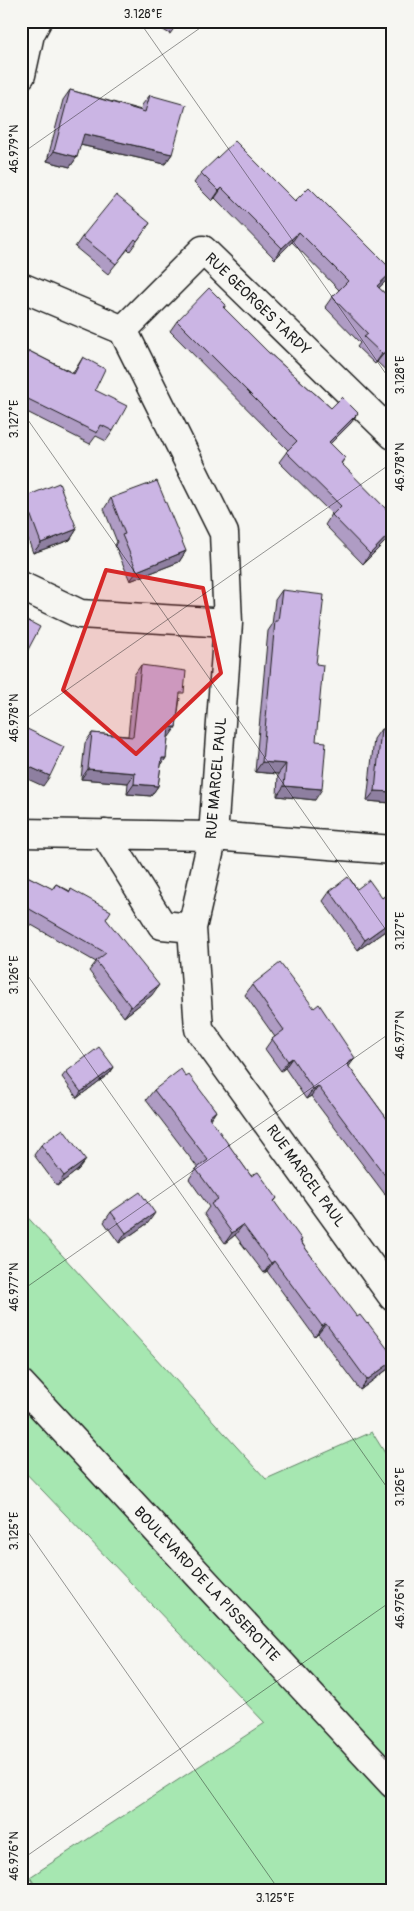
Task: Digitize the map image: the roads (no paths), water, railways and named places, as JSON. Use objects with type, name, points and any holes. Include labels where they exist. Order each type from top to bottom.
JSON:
[{"type":"street","points":[[21,75],[29,29]]},
{"type":"street","name":"RUE GEORGES TARDY","points":[[123,330],[203,250],[393,435]]},
{"type":"street","points":[[21,287],[123,330]]},
{"type":"street","name":"RUE MARCEL PAUL","points":[[123,330],[224,533],[228,623],[212,836],[192,928],[199,1029],[393,1296]]},
{"type":"street","points":[[21,586],[80,614],[228,623]]},
{"type":"street","points":[[21,833],[212,836],[393,850]]},
{"type":"street","points":[[105,834],[162,925],[192,928]]},
{"type":"street","name":"BOULEVARD DE LA PISSEROTTE","points":[[21,1384],[393,1784]]}]
